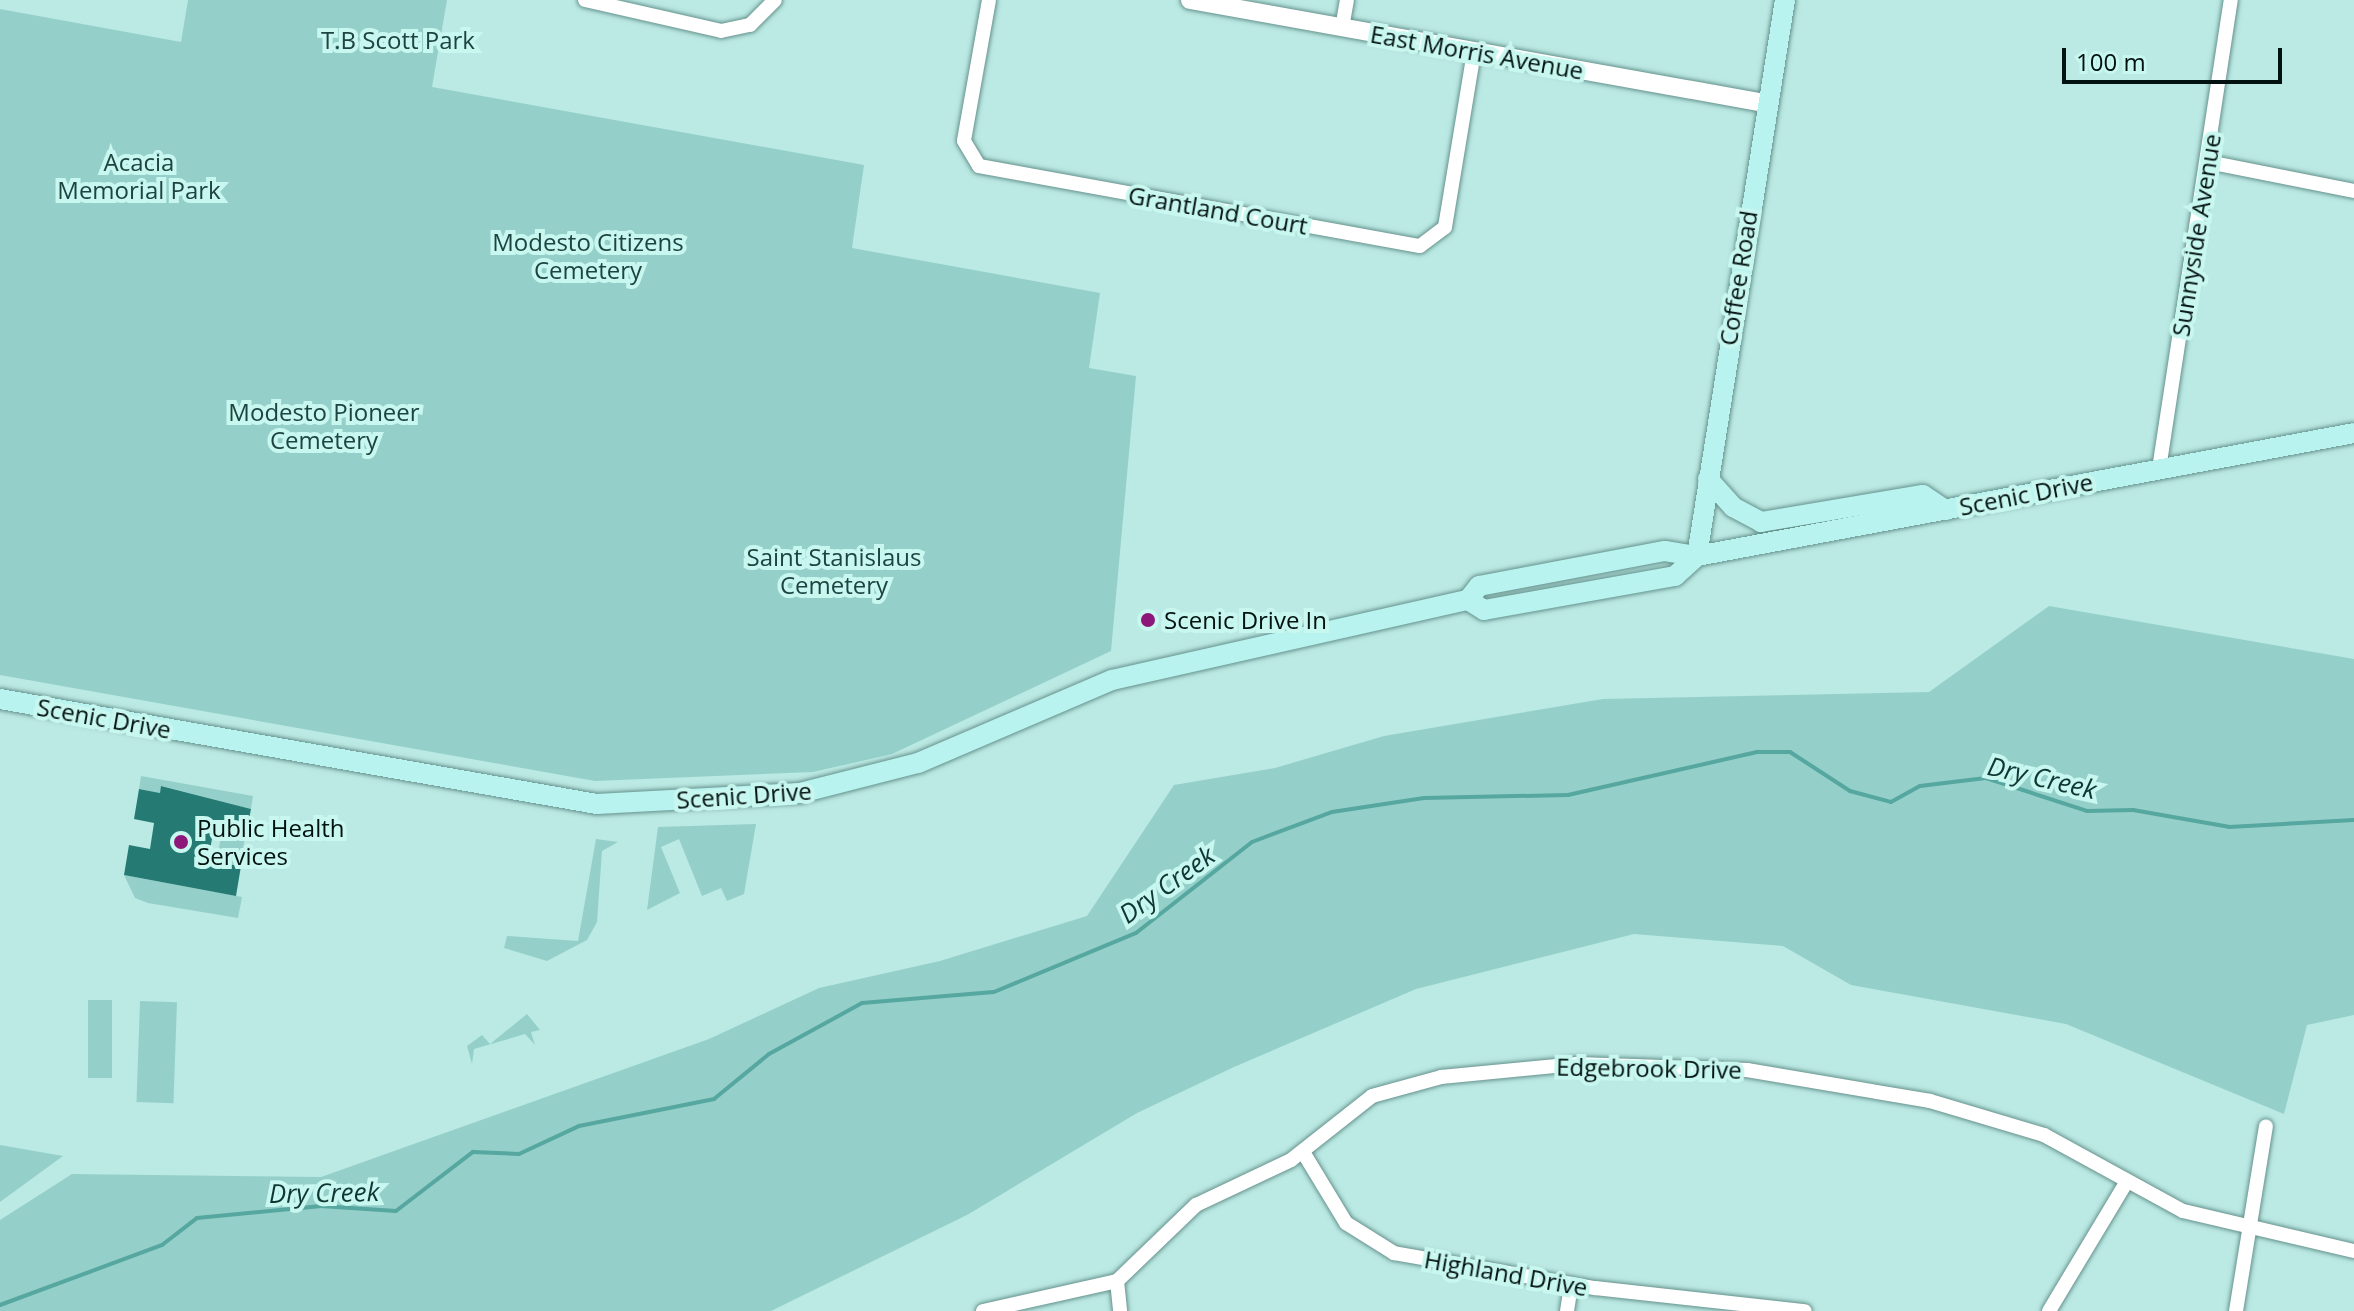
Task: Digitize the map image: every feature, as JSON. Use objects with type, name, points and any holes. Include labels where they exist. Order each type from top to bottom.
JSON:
[{"type":"main road","name":"Coffee Road","points":[[1697,556],[1765,103],[1785,0]]},
{"type":"main road","name":"Scenic Drive","points":[[0,699],[597,804],[800,793],[905,768],[1056,700],[1179,660],[1468,600],[1484,610],[1675,576],[1697,556],[2354,433]]},
{"type":"main road","points":[[1708,479],[1733,507],[1761,522],[1923,495],[1945,510]]},
{"type":"street","points":[[585,0],[721,31],[750,25],[775,0]]},
{"type":"street","name":"Grantland Court","points":[[989,0],[964,141],[979,166],[1420,246],[1445,227],[1474,51]]},
{"type":"street","name":"East Morris Avenue","points":[[1190,0],[1765,103]]},
{"type":"street","points":[[1342,28],[1347,0]]},
{"type":"street","name":"Sunnyside Avenue","points":[[2159,469],[2231,0]]},
{"type":"street","points":[[2208,162],[2354,191]]},
{"type":"street","name":"Edgebrook Drive","points":[[1117,1281],[1208,1196],[1303,1152],[1365,1100],[1404,1085],[1514,1068],[1651,1064],[1810,1078],[1952,1106],[2044,1135],[2124,1186],[2248,1231],[2354,1251]]},
{"type":"street","points":[[2236,1311],[2266,1126]]},
{"type":"street","name":"Highland Drive","points":[[1303,1152],[1346,1223],[1380,1248],[1571,1285],[1805,1311]]},
{"type":"street","points":[[2049,1311],[2124,1186]]},
{"type":"street","points":[[983,1311],[1117,1281],[1120,1311]]},
{"type":"street","points":[[1567,1311],[1571,1285]]},
{"type":"green space","points":[[188,0],[447,0],[432,87],[864,165],[852,248],[1100,293],[1089,368],[1136,376],[1111,651],[892,754],[813,772],[595,781],[0,675],[0,9],[181,42]]},
{"type":"green space","points":[[2049,606],[2354,659],[2354,1015],[2307,1025],[2284,1114],[2066,1024],[1851,985],[1783,946],[1634,934],[1416,989],[1234,1067],[1137,1113],[967,1215],[771,1311],[0,1311],[0,1220],[72,1174],[321,1177],[709,1039],[819,988],[940,961],[1087,916],[1174,785],[1275,768],[1384,736],[1603,699],[1929,692]]},
{"type":"green space","points":[[141,776],[253,796],[251,809],[162,786],[160,793],[139,789]]},
{"type":"green space","points":[[756,824],[744,894],[727,901],[721,888],[702,896],[679,839],[661,847],[680,893],[647,910],[658,827]]},
{"type":"green space","points":[[221,835],[245,839],[240,865],[217,862]]},
{"type":"green space","points":[[596,839],[618,842],[602,851],[597,922],[587,940],[547,961],[504,948],[507,936],[578,941]]},
{"type":"green space","points":[[124,875],[242,897],[238,918],[148,903],[135,898]]},
{"type":"green space","points":[[88,1000],[112,1000],[112,1078],[88,1078]]},
{"type":"green space","points":[[140,1001],[177,1002],[173,1103],[136,1102]]},
{"type":"green space","points":[[527,1014],[540,1030],[531,1032],[535,1045],[525,1034],[474,1049],[472,1064],[467,1046],[482,1035],[490,1044]]},
{"type":"green space","points":[[0,1145],[63,1156],[0,1202]]},
{"type":"building","name":"Public Health Services","points":[[161,786],[251,809],[245,839],[213,833],[208,861],[241,866],[236,896],[124,875],[129,845],[150,849],[154,823],[134,819],[139,789],[160,793]]},
{"type":"waterway","name":"Dry Creek","points":[[0,1305],[162,1245],[197,1218],[321,1206],[396,1211],[473,1152],[519,1154],[579,1126],[714,1099],[769,1054],[862,1003],[994,992],[1136,933],[1252,842],[1332,812],[1424,798],[1568,795],[1758,752],[1790,752],[1850,791],[1891,802],[1920,786],[1986,778],[2087,811],[2133,810],[2229,827],[2354,820]]},
{"type":"place","name":"Scenic Drive In","points":[[1148,620]]},
{"type":"place","name":"Public Health Services","points":[[181,842]]},
{"type":"park label","name":"T.B Scott Park","points":[[398,40]]},
{"type":"park label","name":"Acacia Memorial Park","points":[[139,176]]},
{"type":"park label","name":"Modesto Citizens Cemetery","points":[[588,256]]},
{"type":"park label","name":"Modesto Pioneer Cemetery","points":[[324,426]]},
{"type":"park label","name":"Saint Stanislaus Cemetery","points":[[834,571]]}]
